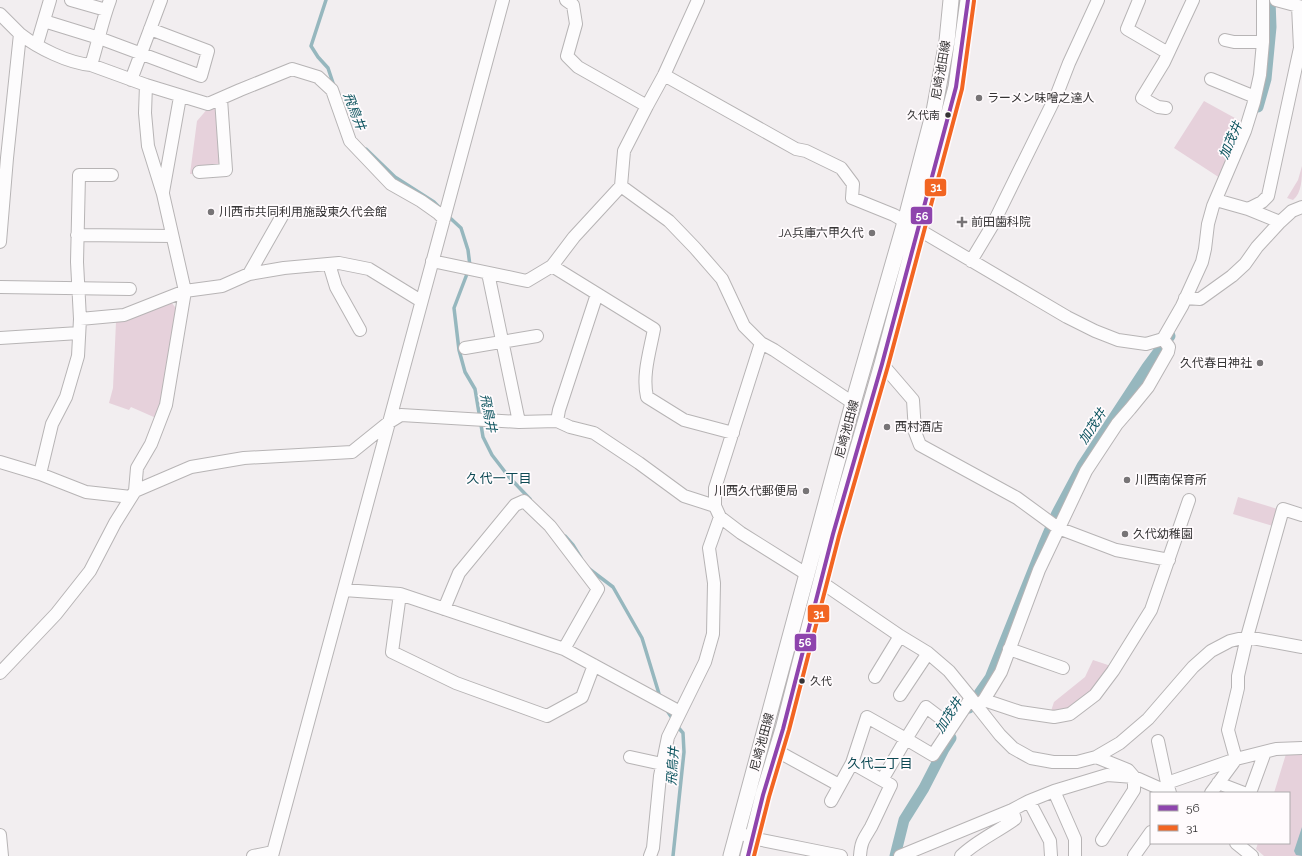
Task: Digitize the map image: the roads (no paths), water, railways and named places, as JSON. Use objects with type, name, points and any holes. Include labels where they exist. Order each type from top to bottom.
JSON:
[{"type":"main road","name":"尼崎池田線","points":[[748,856],[762,795],[777,752],[853,403],[905,222],[935,103],[948,41],[951,0]]},
{"type":"main road","name":"尼崎池田線","points":[[732,856],[814,578],[833,534],[919,231],[956,87],[968,0]]},
{"type":"street","points":[[37,44],[50,0]]},
{"type":"street","points":[[71,0],[108,5],[91,65]]},
{"type":"street","points":[[131,80],[161,0]]},
{"type":"street","points":[[254,856],[272,854],[503,0]]},
{"type":"street","points":[[566,0],[573,5],[576,24],[567,56],[578,67],[647,106]]},
{"type":"street","points":[[432,261],[527,281],[552,266],[574,237],[622,186],[624,151],[664,75],[698,0]]},
{"type":"street","points":[[971,261],[992,226],[1057,94],[1069,63],[1098,0]]},
{"type":"street","points":[[1139,0],[1126,29],[1168,53]]},
{"type":"street","points":[[1166,108],[1158,107],[1142,98],[1168,53],[1193,0]]},
{"type":"street","points":[[664,75],[796,150],[806,151],[841,168],[853,184],[852,198],[894,215],[919,231],[1095,332],[1118,340],[1146,344],[1163,339],[1202,262],[1208,224],[1216,200],[1245,131],[1255,97],[1260,75],[1263,0]]},
{"type":"street","points":[[1248,209],[1262,202],[1268,196],[1300,48],[1300,6],[1276,0]]},
{"type":"street","points":[[0,14],[30,42],[37,44],[49,52],[82,64],[91,65],[146,85],[208,104],[292,69],[318,77],[332,90],[350,141],[392,184],[421,200],[444,219]]},
{"type":"street","points":[[44,21],[99,38],[201,76],[208,51],[150,30]]},
{"type":"street","points":[[0,242],[20,34]]},
{"type":"street","points":[[1225,40],[1234,42],[1262,42]]},
{"type":"street","points":[[1211,79],[1255,97]]},
{"type":"street","points":[[0,672],[56,614],[90,571],[133,494],[137,468],[151,444],[166,405],[185,291],[163,194],[148,146],[145,113],[146,85]]},
{"type":"street","points":[[163,194],[180,96]]},
{"type":"street","points":[[199,172],[226,170],[221,99]]},
{"type":"street","points":[[40,474],[52,424],[66,396],[78,356],[80,319],[77,262],[78,174],[112,175]]},
{"type":"street","points":[[622,186],[669,221],[722,279],[744,326],[761,343],[774,350],[853,403]]},
{"type":"street","points":[[1216,200],[1248,209],[1280,222]]},
{"type":"street","points":[[1185,298],[1200,299],[1232,276],[1245,264],[1257,247],[1280,222],[1292,211],[1302,207]]},
{"type":"street","points":[[249,274],[282,216]]},
{"type":"street","points":[[77,236],[172,236]]},
{"type":"street","points":[[80,319],[124,315],[185,291],[222,286],[249,274],[284,268],[339,263],[369,269],[421,301]]},
{"type":"street","points":[[329,264],[336,287],[360,330]]},
{"type":"street","points":[[552,266],[654,329],[647,366],[645,389],[647,398],[684,420],[733,433]]},
{"type":"street","points":[[488,273],[519,422]]},
{"type":"street","points":[[0,287],[130,289]]},
{"type":"street","points":[[557,421],[559,410],[597,294]]},
{"type":"street","points":[[0,338],[79,333]]},
{"type":"street","points":[[465,348],[537,336]]},
{"type":"street","points":[[831,801],[852,763],[867,717],[933,755],[951,726],[977,701],[1001,672],[1039,570],[1058,528],[1086,471],[1117,424],[1148,387],[1168,352],[1169,347],[1163,339]]},
{"type":"street","points":[[761,343],[715,488],[715,506],[720,517],[741,533],[814,578],[928,653],[949,671],[977,701],[1000,735],[1013,748],[1031,758],[1053,762],[1078,762],[1096,757],[1120,743],[1148,719],[1193,667],[1210,651],[1230,641],[1247,637],[1302,647]]},
{"type":"street","points":[[882,364],[913,400],[915,432],[920,445],[1017,498],[1058,528],[1116,550],[1169,560]]},
{"type":"street","points":[[0,462],[40,474],[86,492],[133,494],[191,467],[244,458],[352,452],[401,415],[519,422],[557,421],[570,427],[594,433],[684,496],[715,506]]},
{"type":"street","points":[[977,701],[1020,712],[1054,717],[1070,714],[1095,694],[1113,671],[1151,610],[1189,500]]},
{"type":"street","points":[[444,609],[459,573],[515,505],[524,501],[550,526],[598,589],[564,649]]},
{"type":"street","points":[[1236,759],[1228,730],[1238,688],[1238,676],[1247,637],[1283,509],[1302,515]]},
{"type":"street","points":[[650,856],[653,848],[656,805],[662,764],[668,737],[705,662],[713,634],[714,583],[709,548],[720,517]]},
{"type":"street","points":[[344,590],[400,594],[564,649],[680,712]]},
{"type":"street","points":[[400,594],[392,652],[463,686],[547,716],[582,697],[594,665]]},
{"type":"street","points":[[875,677],[900,636]]},
{"type":"street","points":[[1009,649],[1063,668]]},
{"type":"street","points":[[900,695],[928,653]]},
{"type":"street","points":[[882,780],[926,707],[951,726]]},
{"type":"street","points":[[1158,741],[1169,790]]},
{"type":"street","points":[[900,856],[1054,791],[1107,775],[1134,777],[1169,790],[1236,759],[1276,749],[1302,748]]},
{"type":"street","points":[[777,752],[839,785]]},
{"type":"street","points":[[1250,792],[1265,752]]},
{"type":"street","points":[[630,757],[662,764]]},
{"type":"street","points":[[1096,757],[1128,770],[1134,777],[1134,790],[1102,840]]},
{"type":"street","points":[[1236,759],[1214,788],[1238,792]]},
{"type":"street","points":[[852,763],[891,785],[863,839],[860,856]]},
{"type":"street","points":[[1054,791],[1075,839],[1070,855]]},
{"type":"street","points":[[1029,801],[1050,841],[1051,856]]},
{"type":"street","points":[[961,856],[975,844],[1015,819],[1012,810]]},
{"type":"street","points":[[738,832],[752,838],[841,856]]},
{"type":"street","points":[[1134,856],[1150,833]]},
{"type":"street","points":[[0,834],[2,856]]},
{"type":"street","points":[[1237,844],[1252,856]]},
{"type":"water","points":[[1302,827],[1302,856],[1296,855],[1294,851]]},
{"type":"waterway","name":"飛鳥井","points":[[326,0],[311,46],[328,68],[334,86]]},
{"type":"waterway","name":"加茂井","points":[[1258,107],[1266,79],[1271,27],[1270,0]]},
{"type":"waterway","name":"飛鳥井","points":[[366,149],[395,177],[434,202],[439,207]]},
{"type":"waterway","name":"飛鳥井","points":[[448,216],[461,228],[468,250],[470,266],[454,308],[459,350],[465,372],[475,389],[483,437],[492,455],[509,477],[530,499]]},
{"type":"waterway","name":"加茂井","points":[[969,708],[990,678],[1057,513],[1082,466],[1147,367],[1170,336]]},
{"type":"waterway","name":"飛鳥井","points":[[565,536],[581,558]]},
{"type":"waterway","name":"飛鳥井","points":[[588,568],[613,587],[642,638],[660,697]]},
{"type":"waterway","name":"飛鳥井","points":[[666,709],[674,721]]},
{"type":"waterway","name":"飛鳥井","points":[[673,856],[684,752],[683,733],[677,726]]},
{"type":"waterway","name":"加茂井","points":[[895,856],[904,820],[924,788],[951,738]]},
{"type":"place","name":"ラーメン味噌之達人","points":[[979,98]]},
{"type":"place","name":"久代南","points":[[948,115]]},
{"type":"place","name":"川西市共同利用施設東久代会館","points":[[211,212]]},
{"type":"place","name":"前田歯科院","points":[[962,222]]},
{"type":"place","name":"JA兵庫六甲久代","points":[[872,233]]},
{"type":"place","name":"久代春日神社","points":[[1260,363]]},
{"type":"place","name":"西村酒店","points":[[887,427]]},
{"type":"place","name":"川西南保育所","points":[[1127,480]]},
{"type":"place","name":"川西久代郵便局","points":[[806,491]]},
{"type":"place","name":"久代幼稚園","points":[[1125,534]]},
{"type":"place","name":"久代","points":[[802,681]]},
{"type":"district","name":"久代一丁目","points":[[499,478]]},
{"type":"district","name":"久代二丁目","points":[[880,763]]}]
